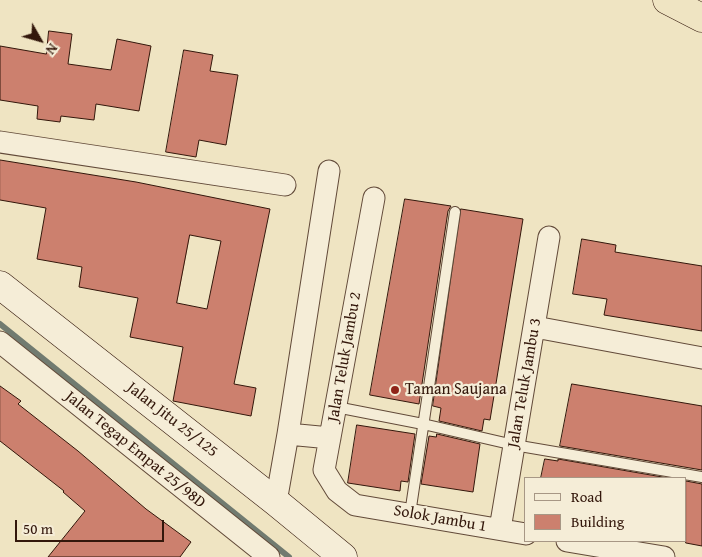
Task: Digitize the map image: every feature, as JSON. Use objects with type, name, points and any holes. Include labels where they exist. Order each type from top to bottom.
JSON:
[{"type":"highway","points":[[667,0],[702,18]]},
{"type":"street","points":[[0,142],[285,186]]},
{"type":"street","points":[[276,502],[329,171]]},
{"type":"street","name":"Jalan Teluk Jambu 2","points":[[355,505],[337,491],[324,470],[374,198]]},
{"type":"street","name":"Jalan Teluk Jambu 3","points":[[500,529],[549,236]]},
{"type":"street","name":"Jalan Jitu 25/125","points":[[0,285],[343,557]]},
{"type":"street","points":[[535,327],[702,358]]},
{"type":"street","name":"Jalan Tegap Empat 25/98D","points":[[0,342],[269,557]]},
{"type":"street","points":[[288,434],[330,438]]},
{"type":"street","name":"Solok Jambu 1","points":[[355,505],[524,534]]},
{"type":"street","points":[[578,547],[664,557]]},
{"type":"lane","points":[[410,514],[454,212]]},
{"type":"lane","points":[[336,407],[423,424],[514,445],[702,477]]},
{"type":"building","points":[[49,31],[72,34],[68,64],[111,70],[117,39],[151,46],[139,111],[96,104],[94,120],[61,116],[60,122],[37,119],[38,106],[0,100],[0,46],[46,54]]},
{"type":"building","points":[[184,50],[213,55],[210,71],[238,75],[226,145],[199,140],[196,157],[166,152]]},
{"type":"building","points":[[0,160],[136,182],[270,209],[234,384],[256,388],[251,416],[173,401],[183,347],[130,337],[138,298],[79,287],[82,267],[37,259],[46,208],[0,200]],"holes":[[[190,235],[221,241],[207,309],[177,303]]]},
{"type":"building","points":[[405,199],[451,206],[448,211],[419,404],[370,395]]},
{"type":"building","points":[[461,209],[523,219],[490,420],[484,419],[482,431],[439,421],[441,408],[433,406]]},
{"type":"building","points":[[582,239],[616,245],[615,252],[702,266],[702,331],[604,315],[607,299],[573,294]]},
{"type":"building","points":[[572,384],[702,406],[702,470],[560,446]]},
{"type":"building","points":[[0,386],[21,401],[18,404],[78,451],[146,509],[191,542],[180,557],[48,557],[85,511],[64,491],[0,441]]},
{"type":"building","points":[[357,425],[415,434],[408,482],[401,481],[400,491],[348,483]]},
{"type":"building","points":[[437,434],[480,444],[473,492],[421,484],[429,436],[436,437]]},
{"type":"building","points":[[545,459],[558,461],[558,459],[662,477],[541,477]]},
{"type":"building","points":[[687,481],[702,484],[702,546],[686,543]]},
{"type":"waterway","points":[[0,324],[289,557]]},
{"type":"place","name":"Taman Saujana","points":[[395,390]]}]
